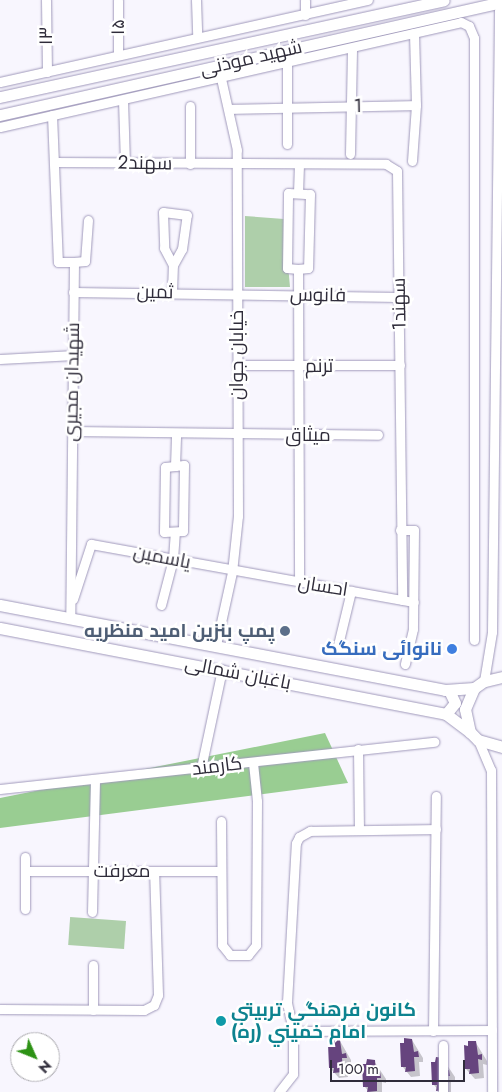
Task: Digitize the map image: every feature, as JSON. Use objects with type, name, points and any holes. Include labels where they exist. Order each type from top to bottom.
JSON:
[{"type":"main road","name":"شهید موذنی","points":[[0,97],[444,0]]},
{"type":"main road","name":"شهید موذنی","points":[[0,115],[502,2]]},
{"type":"main road","name":"باغبان شمالی","points":[[0,605],[70,613],[216,645],[449,690],[502,677]]},
{"type":"main road","name":"باغبان شمالی","points":[[0,628],[222,669],[446,714],[474,736],[502,748]]},
{"type":"main road","points":[[474,736],[465,709],[479,684]]},
{"type":"main road","points":[[446,714],[455,703],[449,690]]},
{"type":"street","name":"۱۳","points":[[46,0],[46,72]]},
{"type":"street","name":"۱۵","points":[[118,0],[118,55]]},
{"type":"street","points":[[196,0],[197,37]]},
{"type":"street","points":[[305,0],[305,15]]},
{"type":"street","points":[[0,82],[368,0]]},
{"type":"street","points":[[479,684],[492,632],[499,11],[502,8]]},
{"type":"street","points":[[392,11],[392,26]]},
{"type":"street","points":[[0,127],[221,79],[461,22],[469,26],[474,38],[474,640]]},
{"type":"street","points":[[412,161],[416,105],[414,34]]},
{"type":"street","points":[[350,154],[352,48]]},
{"type":"street","points":[[287,63],[287,144]]},
{"type":"street","name":"خیابان جوان","points":[[216,645],[232,572],[238,516],[237,164],[230,109],[217,65]]},
{"type":"street","points":[[123,100],[125,163]]},
{"type":"street","name":"1","points":[[230,109],[416,105]]},
{"type":"street","points":[[190,106],[190,164]]},
{"type":"street","points":[[52,115],[58,262],[85,261],[88,220]]},
{"type":"street","name":"2سهند","points":[[54,162],[237,164]]},
{"type":"street","name":"1سهند","points":[[237,164],[386,164],[397,171],[402,600]]},
{"type":"street","points":[[298,193],[299,164]]},
{"type":"street","points":[[288,193],[310,194],[308,268],[298,269],[287,268],[288,193]]},
{"type":"street","points":[[172,292],[173,265],[182,249],[187,214],[163,212],[164,248],[173,265]]},
{"type":"street","name":"شهیدان مجیری","points":[[70,613],[74,262]]},
{"type":"street","points":[[298,269],[299,582]]},
{"type":"street","name":"ثمین","points":[[73,292],[237,293]]},
{"type":"street","name":"فانوس","points":[[237,293],[399,297]]},
{"type":"street","points":[[0,359],[73,355]]},
{"type":"street","name":"ترنم","points":[[237,365],[400,365]]},
{"type":"street","name":"میثاق","points":[[72,431],[378,435]]},
{"type":"street","points":[[174,466],[176,433]]},
{"type":"street","points":[[184,465],[183,531],[164,532],[165,467],[174,466],[184,465]]},
{"type":"street","points":[[400,530],[414,530],[413,629],[405,664]]},
{"type":"street","points":[[161,604],[173,559],[175,532]]},
{"type":"street","name":"یاسمین","points":[[70,613],[91,544],[232,572]]},
{"type":"street","name":"احسان","points":[[232,572],[414,602]]},
{"type":"street","points":[[338,649],[351,591]]},
{"type":"street","points":[[201,768],[222,669]]},
{"type":"street","points":[[474,736],[491,770],[492,1092]]},
{"type":"street","name":"کارمند","points":[[0,790],[434,742]]},
{"type":"street","points":[[358,749],[359,830]]},
{"type":"street","points":[[221,821],[220,871],[223,949],[230,955],[248,955],[256,945],[258,800],[253,762]]},
{"type":"street","points":[[92,912],[95,779]]},
{"type":"street","points":[[433,1031],[436,796]]},
{"type":"street","points":[[279,1092],[293,1074],[293,1031],[287,1002],[296,843],[304,833],[310,831],[436,829]]},
{"type":"street","points":[[25,857],[25,909]]},
{"type":"street","name":"معرفت","points":[[25,871],[220,871]]},
{"type":"street","points":[[0,1009],[144,1010],[157,1000],[154,871]]},
{"type":"street","points":[[93,965],[93,1010]]},
{"type":"street","points":[[293,1031],[492,1030]]},
{"type":"street","points":[[443,1045],[443,1092]]},
{"type":"green space","points":[[245,216],[284,219],[290,287],[245,287]]},
{"type":"green space","points":[[325,733],[348,783],[0,828],[0,798]]},
{"type":"green space","points":[[70,917],[126,921],[124,949],[68,945]]},
{"type":"building","points":[[404,1038],[412,1039],[414,1052],[418,1051],[419,1057],[414,1057],[415,1071],[405,1072],[406,1067],[401,1067],[400,1043],[404,1043]]},
{"type":"building","points":[[332,1039],[340,1040],[342,1054],[346,1053],[347,1058],[342,1058],[343,1072],[333,1073],[334,1068],[329,1068],[328,1044],[332,1045]]},
{"type":"building","points":[[468,1041],[476,1041],[478,1055],[482,1054],[482,1060],[478,1059],[479,1073],[469,1074],[470,1069],[465,1069],[464,1045],[468,1046]]},
{"type":"building","points":[[436,1057],[444,1058],[445,1071],[449,1070],[450,1076],[446,1076],[446,1090],[436,1091],[437,1085],[432,1085],[431,1062],[435,1062]]},
{"type":"building","points":[[367,1059],[375,1060],[376,1073],[380,1072],[381,1078],[377,1078],[377,1091],[367,1092],[368,1087],[363,1087],[362,1064],[366,1064]]},
{"type":"place","name":"پمپ بنزین امید منظریه","points":[[285,631]]},
{"type":"place","name":"نانوائی سنگک","points":[[452,649]]},
{"type":"place","name":"كانون فرهنگي تربيتي امام خميني (ره)","points":[[221,1021]]}]
